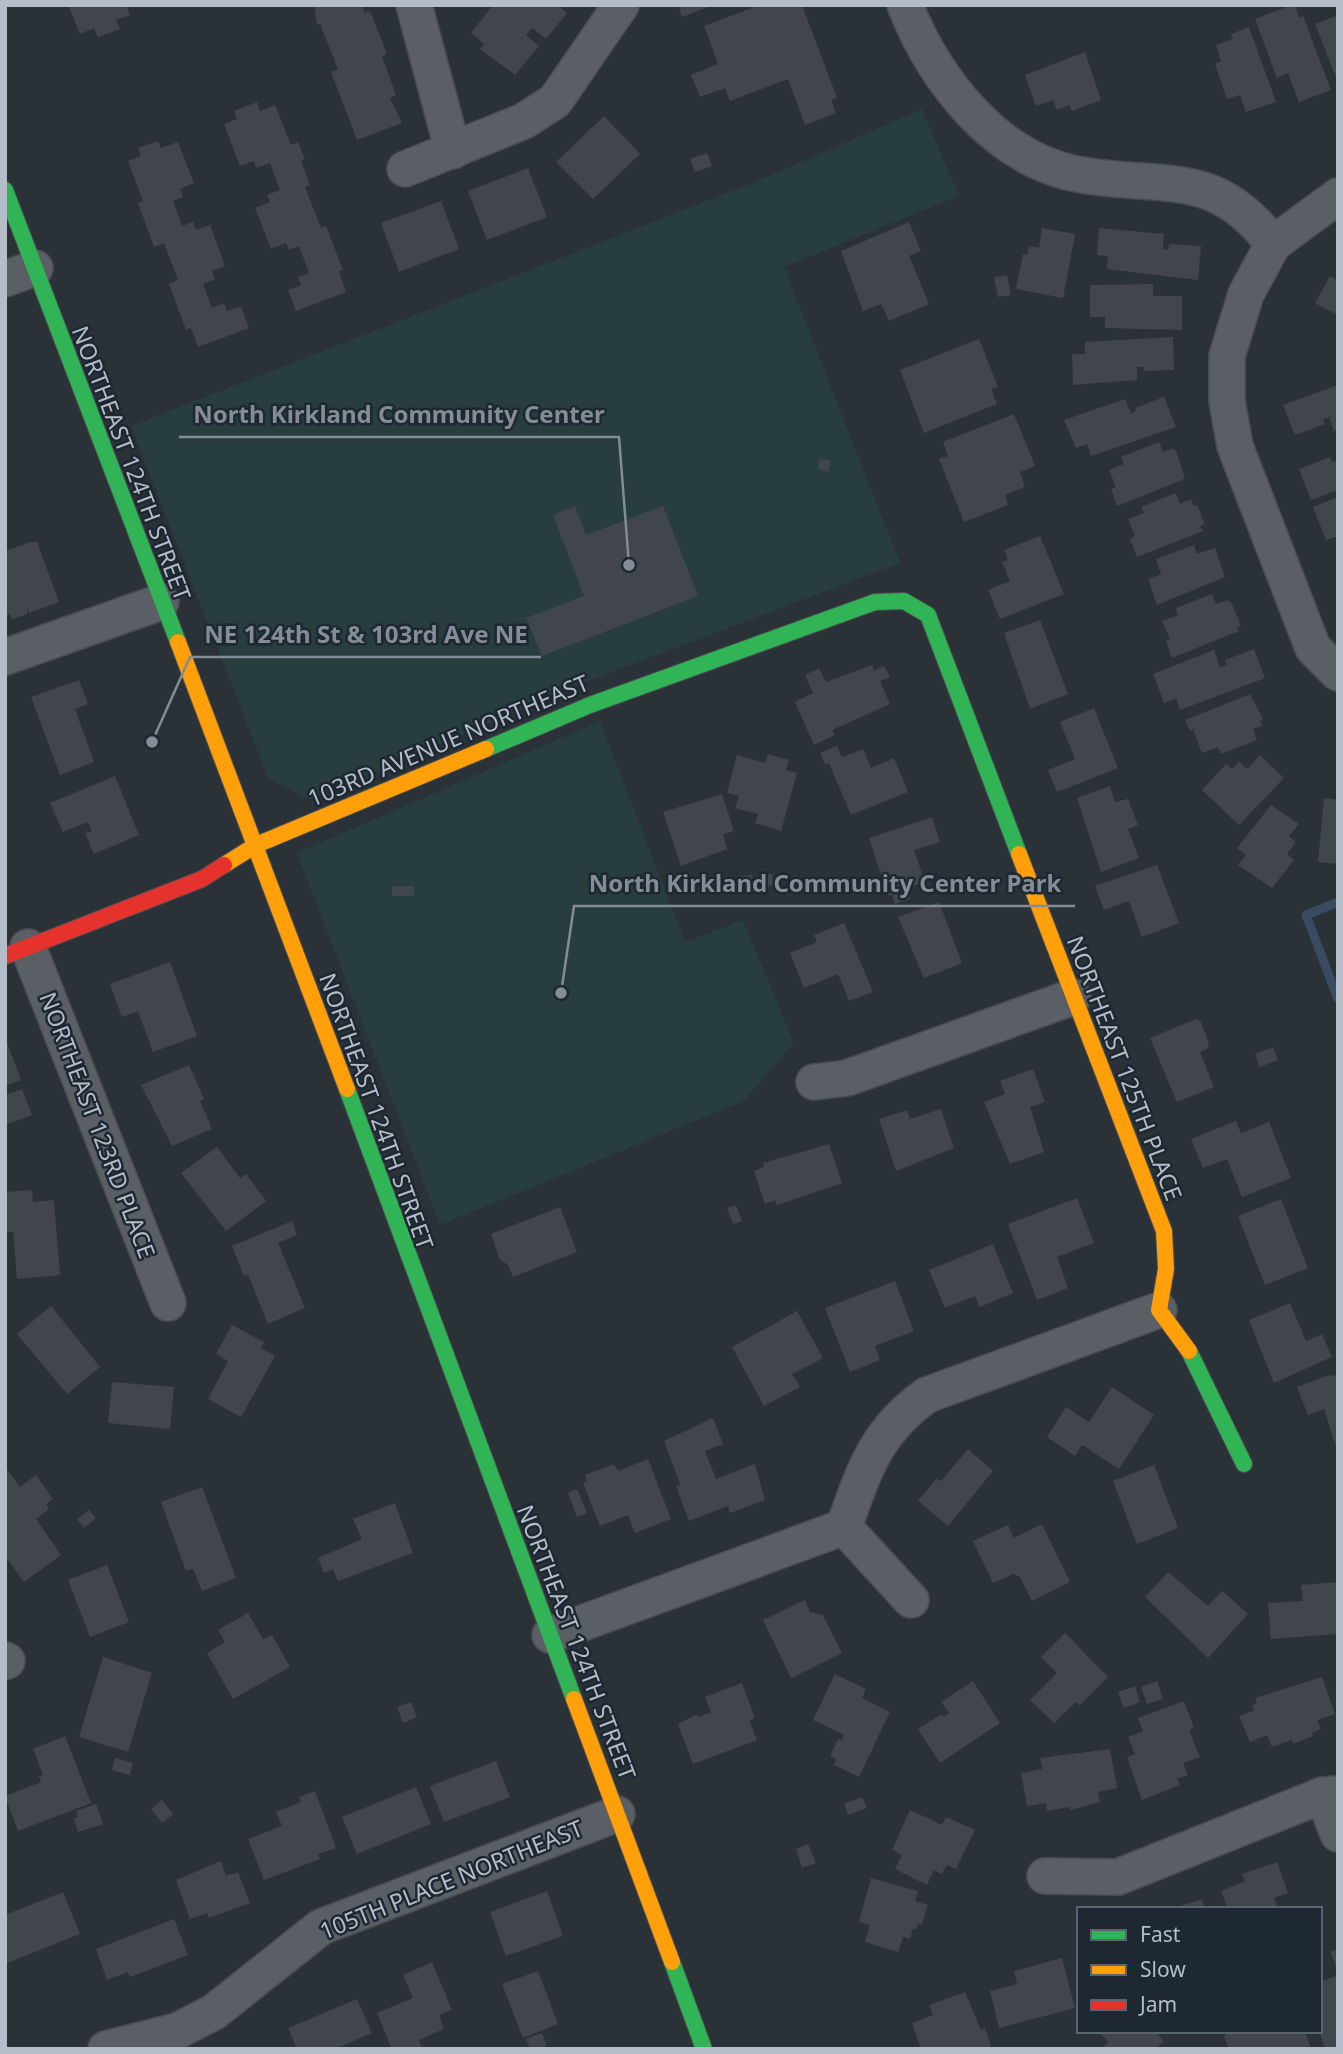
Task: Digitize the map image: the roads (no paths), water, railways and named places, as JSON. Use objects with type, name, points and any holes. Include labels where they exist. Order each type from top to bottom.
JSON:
[{"type":"main road","name":"NORTHEAST 124TH STREET","points":[[5,190],[20,274],[160,602],[256,845],[704,2049]]},
{"type":"main road","name":"103RD AVENUE NORTHEAST","points":[[17,951],[202,879],[256,845],[590,705],[875,603],[900,599],[919,605]]},
{"type":"main road","name":"NORTHEAST 125TH PLACE","points":[[919,605],[928,615],[1164,1231],[1166,1269],[1159,1310]]},
{"type":"main road","points":[[1159,1310],[1186,1345],[1244,1464]]},
{"type":"street","points":[[414,5],[453,151]]},
{"type":"street","points":[[405,169],[524,121],[555,101],[621,5]]},
{"type":"street","points":[[905,5],[918,37],[950,86],[982,122],[1034,161],[1081,175],[1207,190],[1253,217],[1273,244]]},
{"type":"street","points":[[1338,197],[1273,244],[1246,295],[1227,356],[1227,401],[1236,446],[1313,648],[1338,673]]},
{"type":"street","points":[[5,657],[160,602]]},
{"type":"street","name":"NORTHEAST 123RD PLACE","points":[[17,951],[168,1303]]},
{"type":"street","points":[[814,1082],[846,1078],[1073,998]]},
{"type":"street","points":[[550,1635],[844,1527],[879,1441],[901,1413],[927,1395],[1159,1310]]},
{"type":"street","points":[[844,1527],[911,1600]]},
{"type":"street","points":[[1045,1876],[1118,1877],[1330,1795],[1338,1834]]},
{"type":"street","name":"105TH PLACE NORTHEAST","points":[[106,2049],[177,2031],[214,2012],[321,1927],[617,1814]]},
{"type":"waterway","points":[[1338,902],[1306,915],[1338,999]]},
{"type":"place","name":"North Kirkland Community Center","points":[[629,565]]},
{"type":"place","name":"NE 124th St & 103rd Ave NE","points":[[152,742]]},
{"type":"place","name":"North Kirkland Community Center Park","points":[[561,993]]}]
